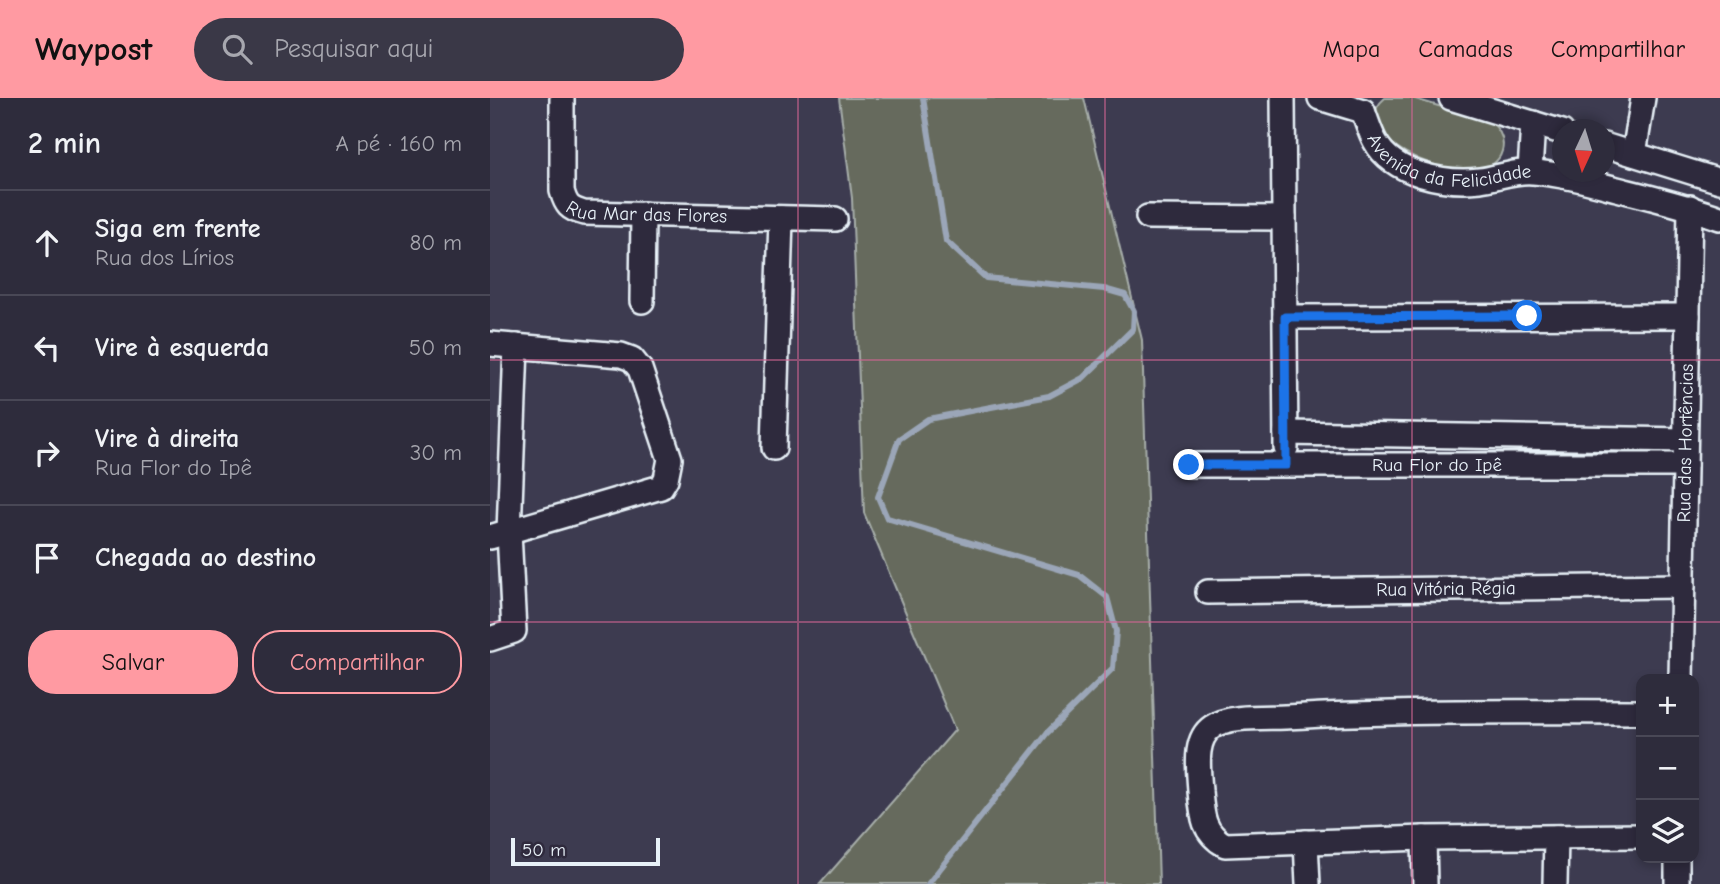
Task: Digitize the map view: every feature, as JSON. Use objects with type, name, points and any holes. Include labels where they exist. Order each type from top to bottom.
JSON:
[{"type":"street","name":"Rua Mar das Flores","points":[[562,98],[562,191],[566,205],[573,210],[584,213],[835,219]]},
{"type":"street","points":[[1283,98],[1286,465]]},
{"type":"street","name":"Avenida da Felicidade","points":[[1320,98],[1367,105],[1375,143],[1387,157],[1401,167],[1415,172],[1452,180],[1478,181],[1530,171],[1581,180],[1690,207],[1720,218]]},
{"type":"street","points":[[1451,98],[1552,129]]},
{"type":"street","points":[[1634,154],[1643,98]]},
{"type":"street","points":[[1530,171],[1533,123]]},
{"type":"street","points":[[1615,148],[1720,181]]},
{"type":"street","name":"Rua das Hortências","points":[[1681,674],[1690,207]]},
{"type":"street","points":[[642,301],[643,214]]},
{"type":"street","points":[[1148,217],[1284,218]]},
{"type":"street","points":[[774,448],[781,218]]},
{"type":"street","points":[[1285,317],[1688,316]]},
{"type":"street","points":[[490,344],[621,355],[632,359],[640,369],[670,459],[666,479],[661,487],[499,535]]},
{"type":"street","points":[[490,639],[514,631],[499,535],[516,346]]},
{"type":"street","name":"Rua Flor do Ipê","points":[[1286,433],[1685,440]]},
{"type":"street","name":"Rua Flor do Ipê","points":[[1189,465],[1685,465]]},
{"type":"street","name":"Rua Vitória Régia","points":[[1208,592],[1683,586]]},
{"type":"street","points":[[1636,712],[1310,715],[1227,720],[1211,727],[1201,742],[1198,757],[1202,818],[1211,836],[1225,845],[1424,838],[1636,836]]},
{"type":"street","points":[[1555,884],[1556,837]]},
{"type":"street","points":[[1424,838],[1425,884]]},
{"type":"street","points":[[1306,842],[1308,884]]},
{"type":"street","points":[[1677,863],[1677,884]]},
{"type":"green space","points":[[839,98],[1084,98],[1142,340],[1159,884],[820,884],[955,730],[864,513],[852,198]]},
{"type":"green space","points":[[1385,98],[1412,98],[1491,122],[1501,135],[1502,151],[1491,165],[1471,170],[1446,168],[1420,159],[1396,147],[1380,131],[1375,114]]},
{"type":"waterway","points":[[923,98],[946,241],[986,278],[1104,289],[1125,295],[1134,311],[1133,329],[1083,378],[1049,396],[928,419],[899,439],[878,497],[887,518],[1079,575],[1107,597],[1116,631],[1113,668],[1047,733],[928,884]]},
{"type":"route","points":[[1189,465],[1286,465],[1285,317],[1527,316]]}]
